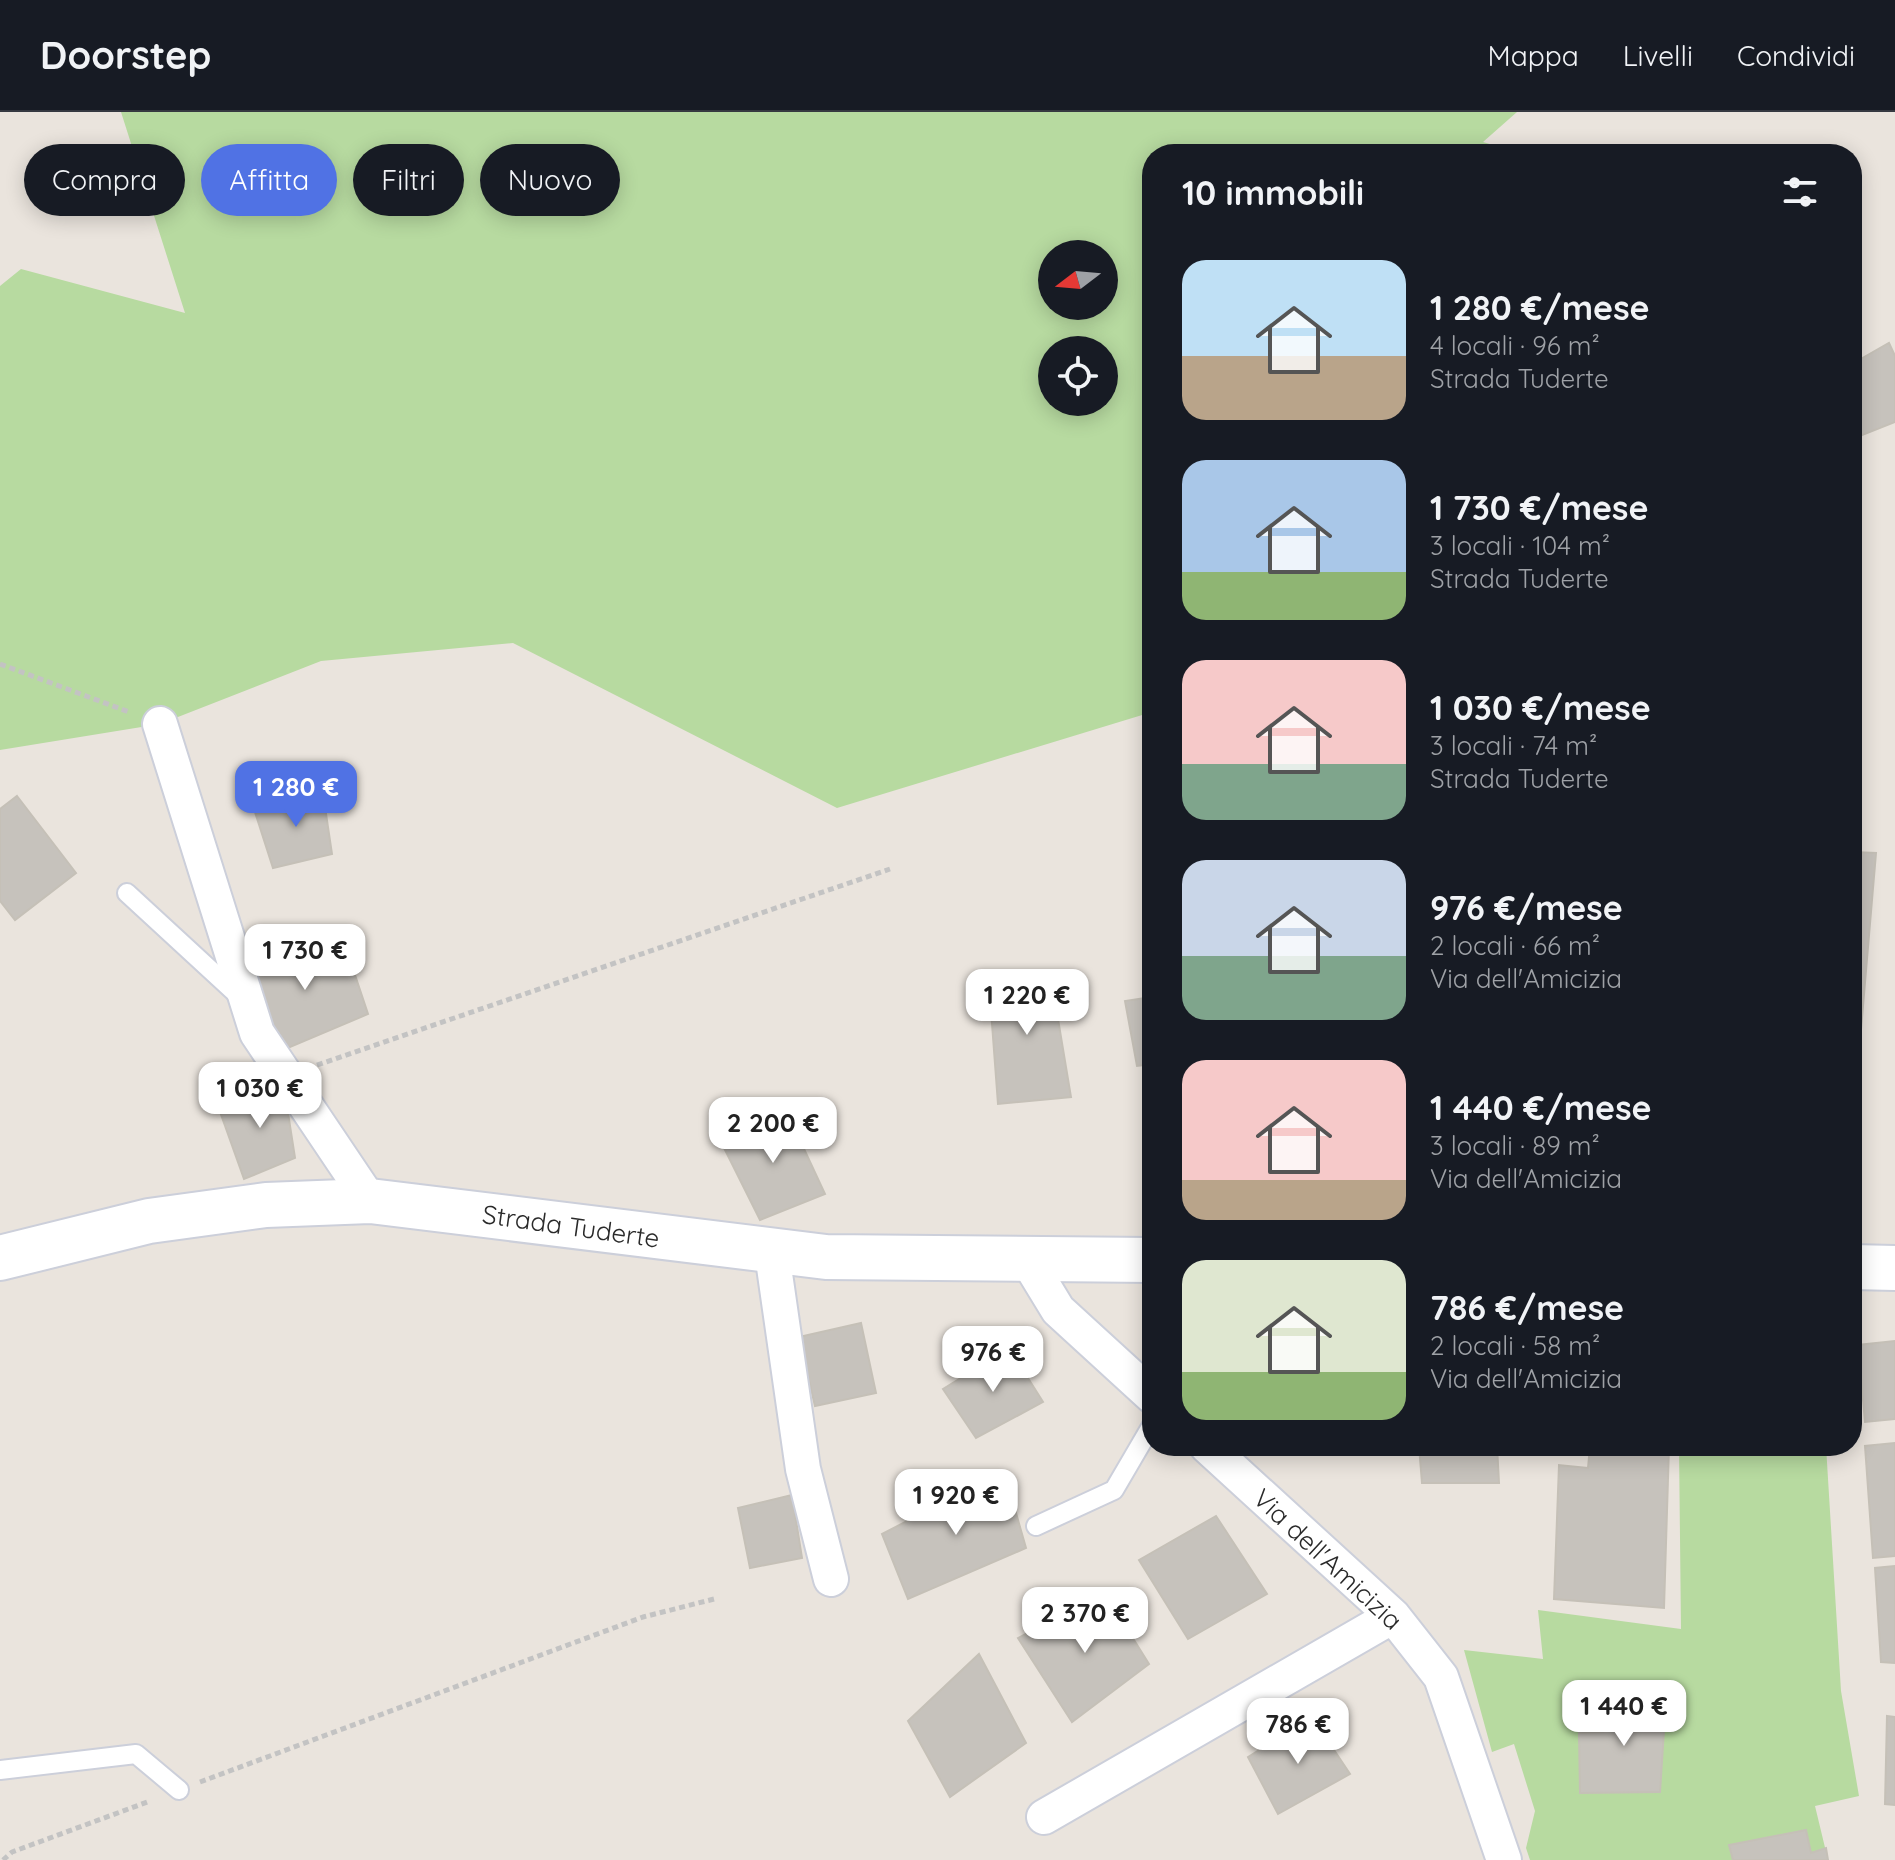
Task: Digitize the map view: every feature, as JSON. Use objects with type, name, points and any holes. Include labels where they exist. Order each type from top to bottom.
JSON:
[{"type":"main road","name":"Strada Tuderte","points":[[0,1258],[149,1221],[266,1205],[370,1201],[772,1253],[826,1257],[1142,1260]]},
{"type":"main road","points":[[1862,1267],[1895,1268]]},
{"type":"street","points":[[160,724],[257,1033],[370,1201]]},
{"type":"street","points":[[772,1253],[803,1469],[831,1579]]},
{"type":"street","points":[[1027,1259],[1058,1310],[1142,1387]]},
{"type":"street","name":"Via dell'Amicizia","points":[[1218,1456],[1393,1616],[1441,1677],[1504,1860]]},
{"type":"street","points":[[1044,1817],[1393,1616]]},
{"type":"lane","points":[[127,893],[248,1005]]},
{"type":"lane","points":[[1036,1526],[1114,1490],[1142,1442]]},
{"type":"lane","points":[[0,1770],[136,1754],[179,1790]]},
{"type":"path","points":[[0,664],[160,724]]},
{"type":"path","points":[[286,1075],[468,1016],[890,869]]},
{"type":"path","points":[[3,1860],[12,1852],[643,1617],[714,1599]]},
{"type":"green space","points":[[121,112],[1517,112],[1483,142],[1490,144],[1142,144],[1142,715],[837,808],[513,643],[321,661],[160,724],[0,750],[0,286],[21,269],[185,313],[154,216],[185,216],[185,144],[131,144]]},
{"type":"green space","points":[[1679,1456],[1827,1456],[1841,1691],[1859,1796],[1815,1806],[1828,1860],[1530,1860],[1526,1848],[1535,1811],[1514,1744],[1492,1752],[1464,1650],[1543,1659],[1538,1610],[1681,1629]]},
{"type":"building","points":[[1889,343],[1895,356],[1895,422],[1862,435],[1862,358]]},
{"type":"building","points":[[322,787],[332,854],[273,868],[255,812]]},
{"type":"building","points":[[17,796],[76,873],[15,920],[0,901],[0,809]]},
{"type":"building","points":[[1862,852],[1876,853],[1862,1018]]},
{"type":"building","points":[[317,933],[311,961],[347,951],[368,1014],[276,1053],[246,958]]},
{"type":"building","points":[[988,970],[1050,971],[1071,1097],[998,1104]]},
{"type":"building","points":[[1142,998],[1142,1065],[1137,1066],[1125,1001]]},
{"type":"building","points":[[283,1081],[295,1158],[244,1179],[218,1106]]},
{"type":"building","points":[[784,1106],[825,1194],[760,1220],[721,1142]]},
{"type":"building","points":[[861,1323],[876,1393],[815,1406],[799,1337]]},
{"type":"building","points":[[1895,1341],[1895,1419],[1865,1422],[1862,1345]]},
{"type":"building","points":[[1009,1348],[1043,1402],[976,1438],[943,1389]]},
{"type":"building","points":[[1895,1443],[1895,1556],[1873,1558],[1865,1446]]},
{"type":"building","points":[[1420,1456],[1498,1456],[1499,1483],[1422,1483]]},
{"type":"building","points":[[1589,1456],[1669,1456],[1664,1608],[1554,1599],[1559,1465],[1588,1468]]},
{"type":"building","points":[[1004,1471],[1026,1548],[908,1599],[882,1534]]},
{"type":"building","points":[[792,1495],[802,1558],[750,1568],[738,1508]]},
{"type":"building","points":[[1216,1516],[1267,1594],[1188,1639],[1139,1560]]},
{"type":"building","points":[[1895,1566],[1895,1663],[1881,1662],[1875,1568]]},
{"type":"building","points":[[1104,1592],[1149,1664],[1072,1722],[1018,1638]]},
{"type":"building","points":[[979,1654],[1026,1743],[950,1797],[908,1721]]},
{"type":"building","points":[[1602,1696],[1666,1699],[1660,1792],[1580,1793],[1579,1733],[1603,1732]]},
{"type":"building","points":[[1887,1716],[1895,1717],[1895,1805],[1885,1804]]},
{"type":"building","points":[[1312,1717],[1350,1774],[1278,1814],[1248,1757]]},
{"type":"building","points":[[1806,1830],[1811,1853],[1826,1848],[1828,1860],[1733,1860],[1729,1845]]}]
